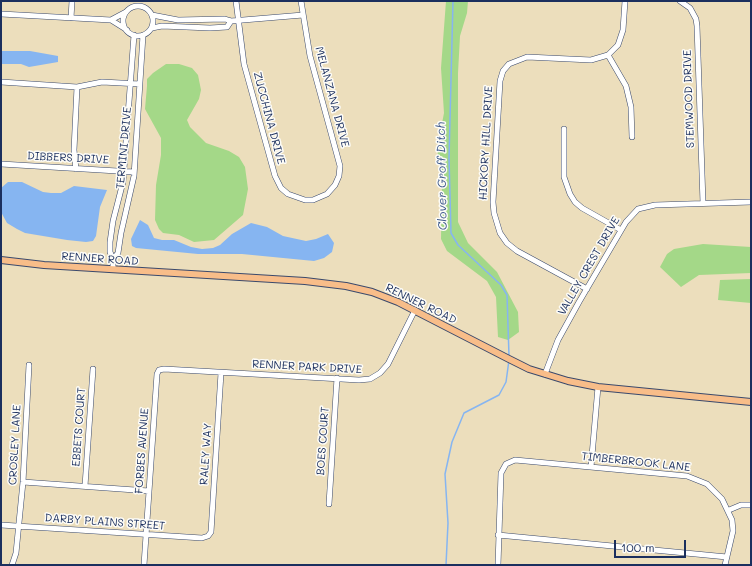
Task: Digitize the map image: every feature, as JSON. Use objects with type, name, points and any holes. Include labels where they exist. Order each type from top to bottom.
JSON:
[{"type":"main road","name":"RENNER ROAD","points":[[1,260],[44,265],[324,282],[377,294],[415,310],[509,360],[568,381],[598,387],[751,402]]},
{"type":"street","points":[[71,18],[72,1]]},
{"type":"street","name":"ZUCCHINA DRIVE","points":[[236,1],[237,21],[244,64],[277,182],[288,194],[296,198],[313,200],[327,194]]},
{"type":"street","name":"MELANZANA DRIVE","points":[[301,1],[310,56],[340,166],[339,176],[335,185],[327,194]]},
{"type":"street","points":[[625,1],[623,30],[618,45],[608,55],[626,86],[631,107],[632,137]]},
{"type":"street","name":"STEMWOOD DRIVE","points":[[680,1],[690,8],[696,19],[697,26],[703,203]]},
{"type":"street","points":[[111,20],[127,12],[138,4],[152,15],[178,20],[225,19],[237,21],[303,15]]},
{"type":"street","points":[[127,12],[124,21],[127,30]]},
{"type":"street","points":[[1,14],[111,20],[134,35],[142,35],[152,28],[162,26],[221,28],[227,27],[231,21]]},
{"type":"street","points":[[152,15],[152,28]]},
{"type":"street","name":"TERMINI DRIVE","points":[[112,269],[113,259],[110,252],[110,242],[124,172],[134,35]]},
{"type":"street","name":"TERMINI DRIVE","points":[[113,259],[118,253],[134,172],[142,35]]},
{"type":"street","name":"HICKORY HILL DRIVE","points":[[587,289],[517,251],[507,243],[500,233],[494,213],[493,202],[498,94],[503,71],[509,64],[518,59],[544,56],[591,60],[608,55]]},
{"type":"street","points":[[1,82],[76,87],[102,82],[140,84]]},
{"type":"street","points":[[76,87],[74,150],[76,169]]},
{"type":"street","points":[[564,129],[564,177],[574,202],[621,230]]},
{"type":"street","name":"DIBBERS DRIVE","points":[[1,164],[134,172]]},
{"type":"street","name":"VALLEY CREST DRIVE","points":[[545,374],[558,340],[621,230],[638,209],[655,205],[751,202]]},
{"type":"street","name":"RENNER PARK DRIVE","points":[[159,370],[365,380],[380,373],[388,364],[415,310]]},
{"type":"street","name":"CROSLEY LANE","points":[[12,565],[16,553],[23,482],[29,365]]},
{"type":"street","name":"EBBETS COURT","points":[[85,486],[93,369]]},
{"type":"street","name":"FORBES AVENUE","points":[[144,565],[157,374],[159,370]]},
{"type":"street","name":"RALEY WAY","points":[[208,536],[211,532],[221,372]]},
{"type":"street","name":"BOES COURT","points":[[329,504],[337,378]]},
{"type":"street","points":[[591,467],[598,387]]},
{"type":"street","name":"TIMBERBROOK LANE","points":[[498,535],[501,473],[506,464],[515,460],[687,476],[707,484],[715,491],[729,510]]},
{"type":"street","points":[[23,482],[149,491]]},
{"type":"street","points":[[725,565],[733,531],[729,510],[741,505],[751,505]]},
{"type":"street","name":"DARBY PLAINS STREET","points":[[1,525],[202,538],[208,536]]},
{"type":"street","points":[[498,565],[498,535],[727,557]]},
{"type":"green space","points":[[446,1],[468,1],[467,13],[460,36],[458,73],[458,222],[468,243],[497,272],[518,312],[519,332],[508,340],[498,337],[496,297],[487,281],[447,251],[441,239],[442,179],[437,149],[444,113],[441,68]]},
{"type":"green space","points":[[166,64],[179,64],[192,68],[198,75],[201,90],[199,99],[187,120],[190,127],[206,143],[229,151],[239,157],[245,167],[248,189],[243,215],[214,240],[194,242],[179,235],[163,233],[159,229],[155,220],[156,185],[161,155],[161,138],[145,109],[147,79]]},
{"type":"green space","points":[[703,244],[751,247],[751,273],[699,275],[681,287],[660,267],[667,254],[674,249]]},
{"type":"green space","points":[[751,279],[751,303],[718,300],[720,280]]},
{"type":"water","points":[[1,51],[30,51],[58,56],[58,62],[29,67],[21,64],[1,64]]},
{"type":"water","points":[[8,182],[22,182],[43,192],[51,193],[61,193],[74,186],[107,190],[100,207],[96,236],[93,241],[86,242],[67,240],[25,233],[7,223],[1,212],[1,188]]},
{"type":"water","points":[[140,220],[148,225],[154,238],[174,240],[191,247],[202,249],[213,248],[220,245],[232,234],[251,223],[267,227],[283,236],[306,241],[328,234],[334,243],[332,252],[324,258],[314,261],[242,254],[198,254],[136,248],[132,246],[131,239]]},
{"type":"waterway","name":"Clover Groff Ditch","points":[[453,1],[449,158],[451,233],[458,245],[501,285],[507,295],[509,356]]},
{"type":"waterway","name":"Clover Groff Ditch","points":[[446,565],[448,523],[445,474],[452,442],[464,413],[499,395],[506,382],[509,360]]}]
